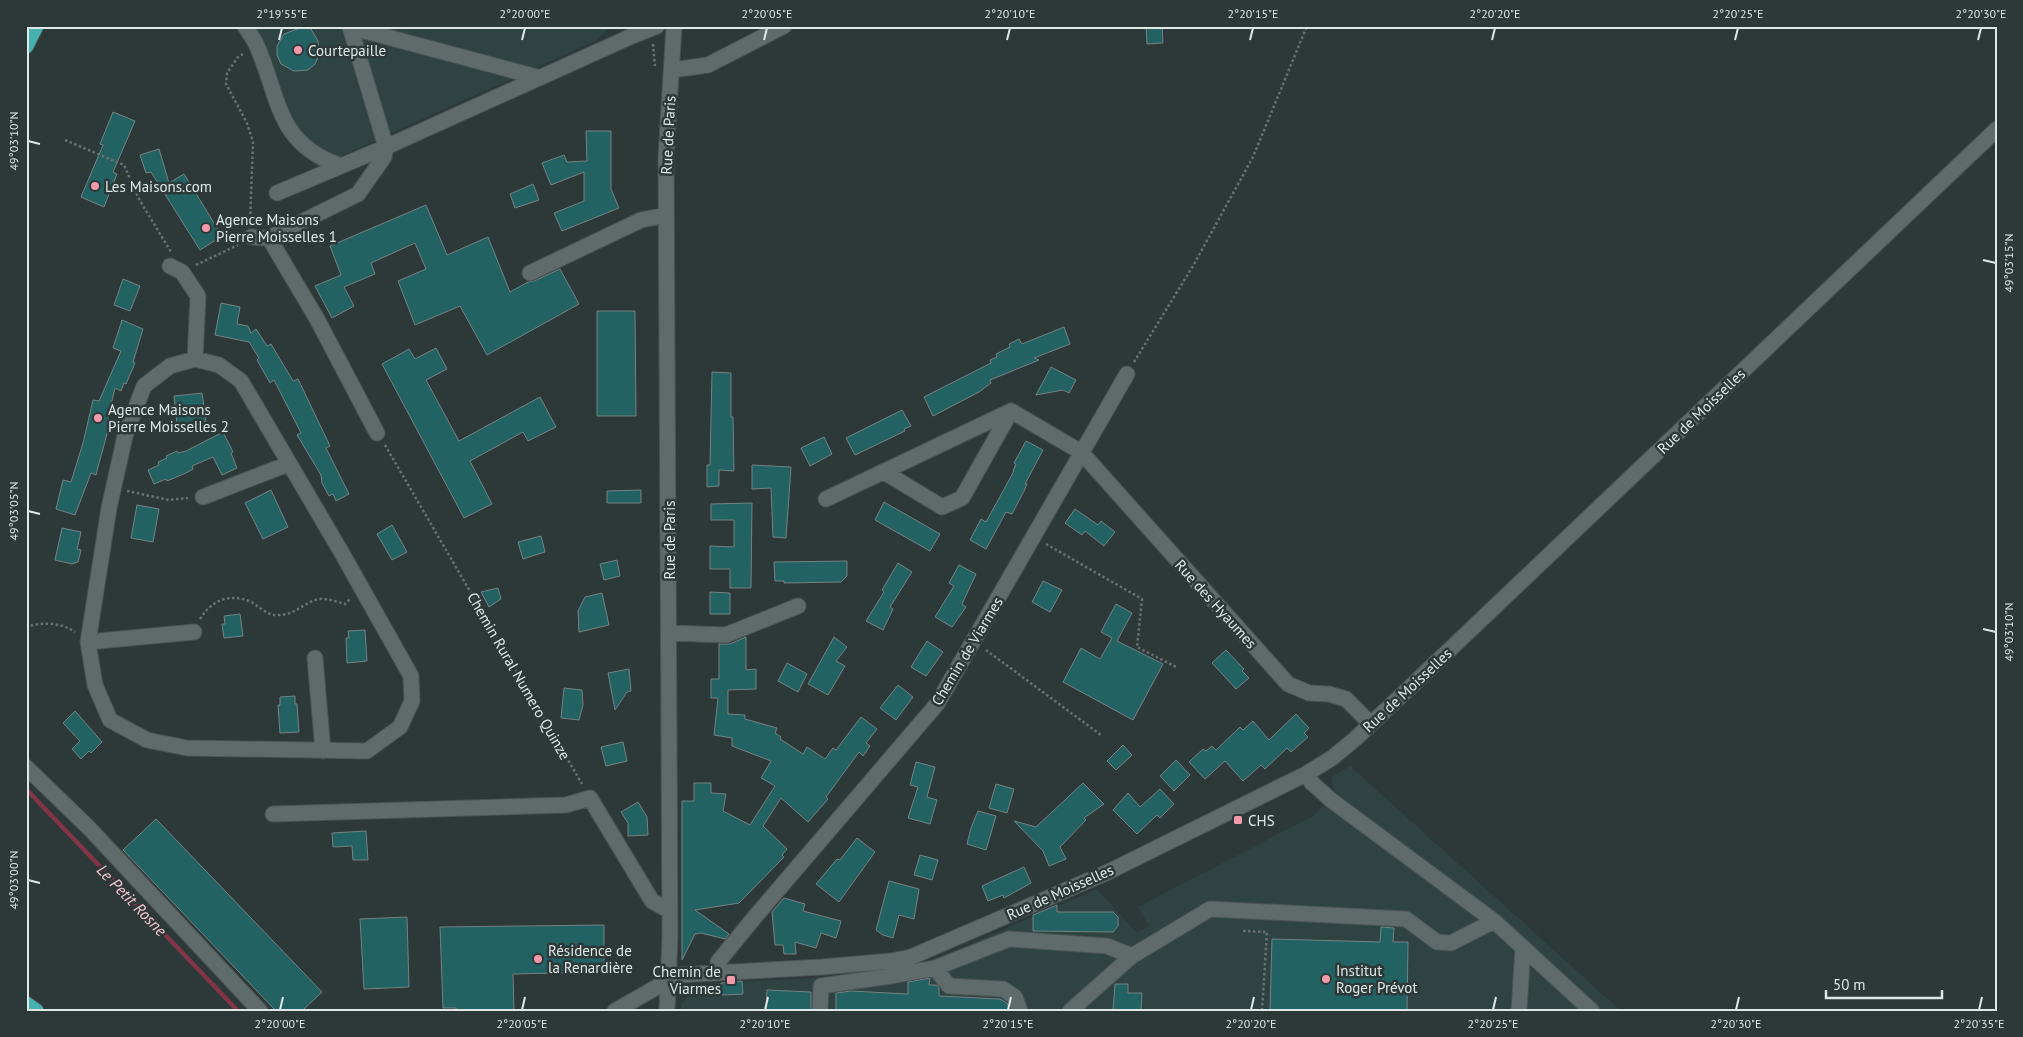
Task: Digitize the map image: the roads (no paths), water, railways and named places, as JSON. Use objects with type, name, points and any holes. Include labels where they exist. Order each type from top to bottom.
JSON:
[{"type":"highway","points":[[26,46],[36,26]]},
{"type":"highway","points":[[26,1004],[36,1011]]},
{"type":"street","points":[[245,26],[256,43],[279,110],[291,132],[308,150],[322,159],[339,166]]},
{"type":"street","points":[[277,193],[386,147],[637,31],[657,26]]},
{"type":"street","name":"Rue de Paris","points":[[668,996],[670,911],[666,156],[674,26]]},
{"type":"street","points":[[672,70],[708,65],[784,26]]},
{"type":"street","points":[[250,237],[269,238],[358,194],[384,157],[386,147],[350,28],[537,77]]},
{"type":"street","name":"Rue de Moisselles","points":[[615,1011],[668,996],[678,975],[822,967],[891,961],[911,957],[1106,873],[1306,774],[1332,758],[1997,129]]},
{"type":"street","points":[[530,273],[641,220],[666,215]]},
{"type":"street","points":[[269,238],[317,319],[377,433]]},
{"type":"street","points":[[176,269],[198,296],[194,359]]},
{"type":"street","points":[[194,359],[218,365],[241,381],[288,464],[362,588],[410,676],[412,701],[400,727],[368,751],[187,748],[147,740],[110,720],[95,685],[88,642],[113,488],[126,436],[144,386],[170,366],[194,359]]},
{"type":"street","name":"Chemin de Viarmes","points":[[717,972],[718,962],[754,918],[937,704],[1127,374]]},
{"type":"street","points":[[884,472],[942,506],[962,498],[1011,411]]},
{"type":"street","points":[[826,499],[1011,411]]},
{"type":"street","name":"Rue des Hyaumes","points":[[1011,411],[1081,452],[1288,684],[1309,693],[1329,694],[1346,699],[1370,724]]},
{"type":"street","points":[[203,497],[288,464]]},
{"type":"street","points":[[669,633],[726,635],[798,606]]},
{"type":"street","points":[[88,642],[194,632]]},
{"type":"street","points":[[315,658],[323,751]]},
{"type":"street","points":[[26,766],[89,828],[260,1011]]},
{"type":"street","points":[[1306,774],[1312,783],[1331,800],[1494,921],[1592,1011]]},
{"type":"street","points":[[273,814],[566,806],[590,798],[652,902],[670,911]]},
{"type":"street","points":[[1070,1011],[1084,1005],[1132,956],[1210,908],[1406,919],[1437,942],[1445,944],[1451,943],[1494,921]]},
{"type":"street","points":[[820,1011],[821,986],[936,968],[1009,939],[1107,946],[1132,956]]},
{"type":"street","points":[[1519,1011],[1523,947]]},
{"type":"street","points":[[936,968],[949,986],[1003,988],[1015,997],[1020,1011]]},
{"type":"waterway","name":"Le Petit Rosne","points":[[26,789],[238,1011]]},
{"type":"place","name":"Courtepaille","points":[[298,50]]},
{"type":"place","name":"Les Maisons.com","points":[[95,186]]},
{"type":"place","name":"Agence Maisons Pierre Moisselles 1","points":[[206,228]]},
{"type":"place","name":"Agence Maisons Pierre Moisselles 2","points":[[98,418]]},
{"type":"place","name":"CHS","points":[[1238,820]]},
{"type":"place","name":"Résidence de la Renardière","points":[[538,959]]},
{"type":"place","name":"Institut Roger Prévot","points":[[1326,979]]},
{"type":"place","name":"Chemin de Viarmes","points":[[731,980]]}]
